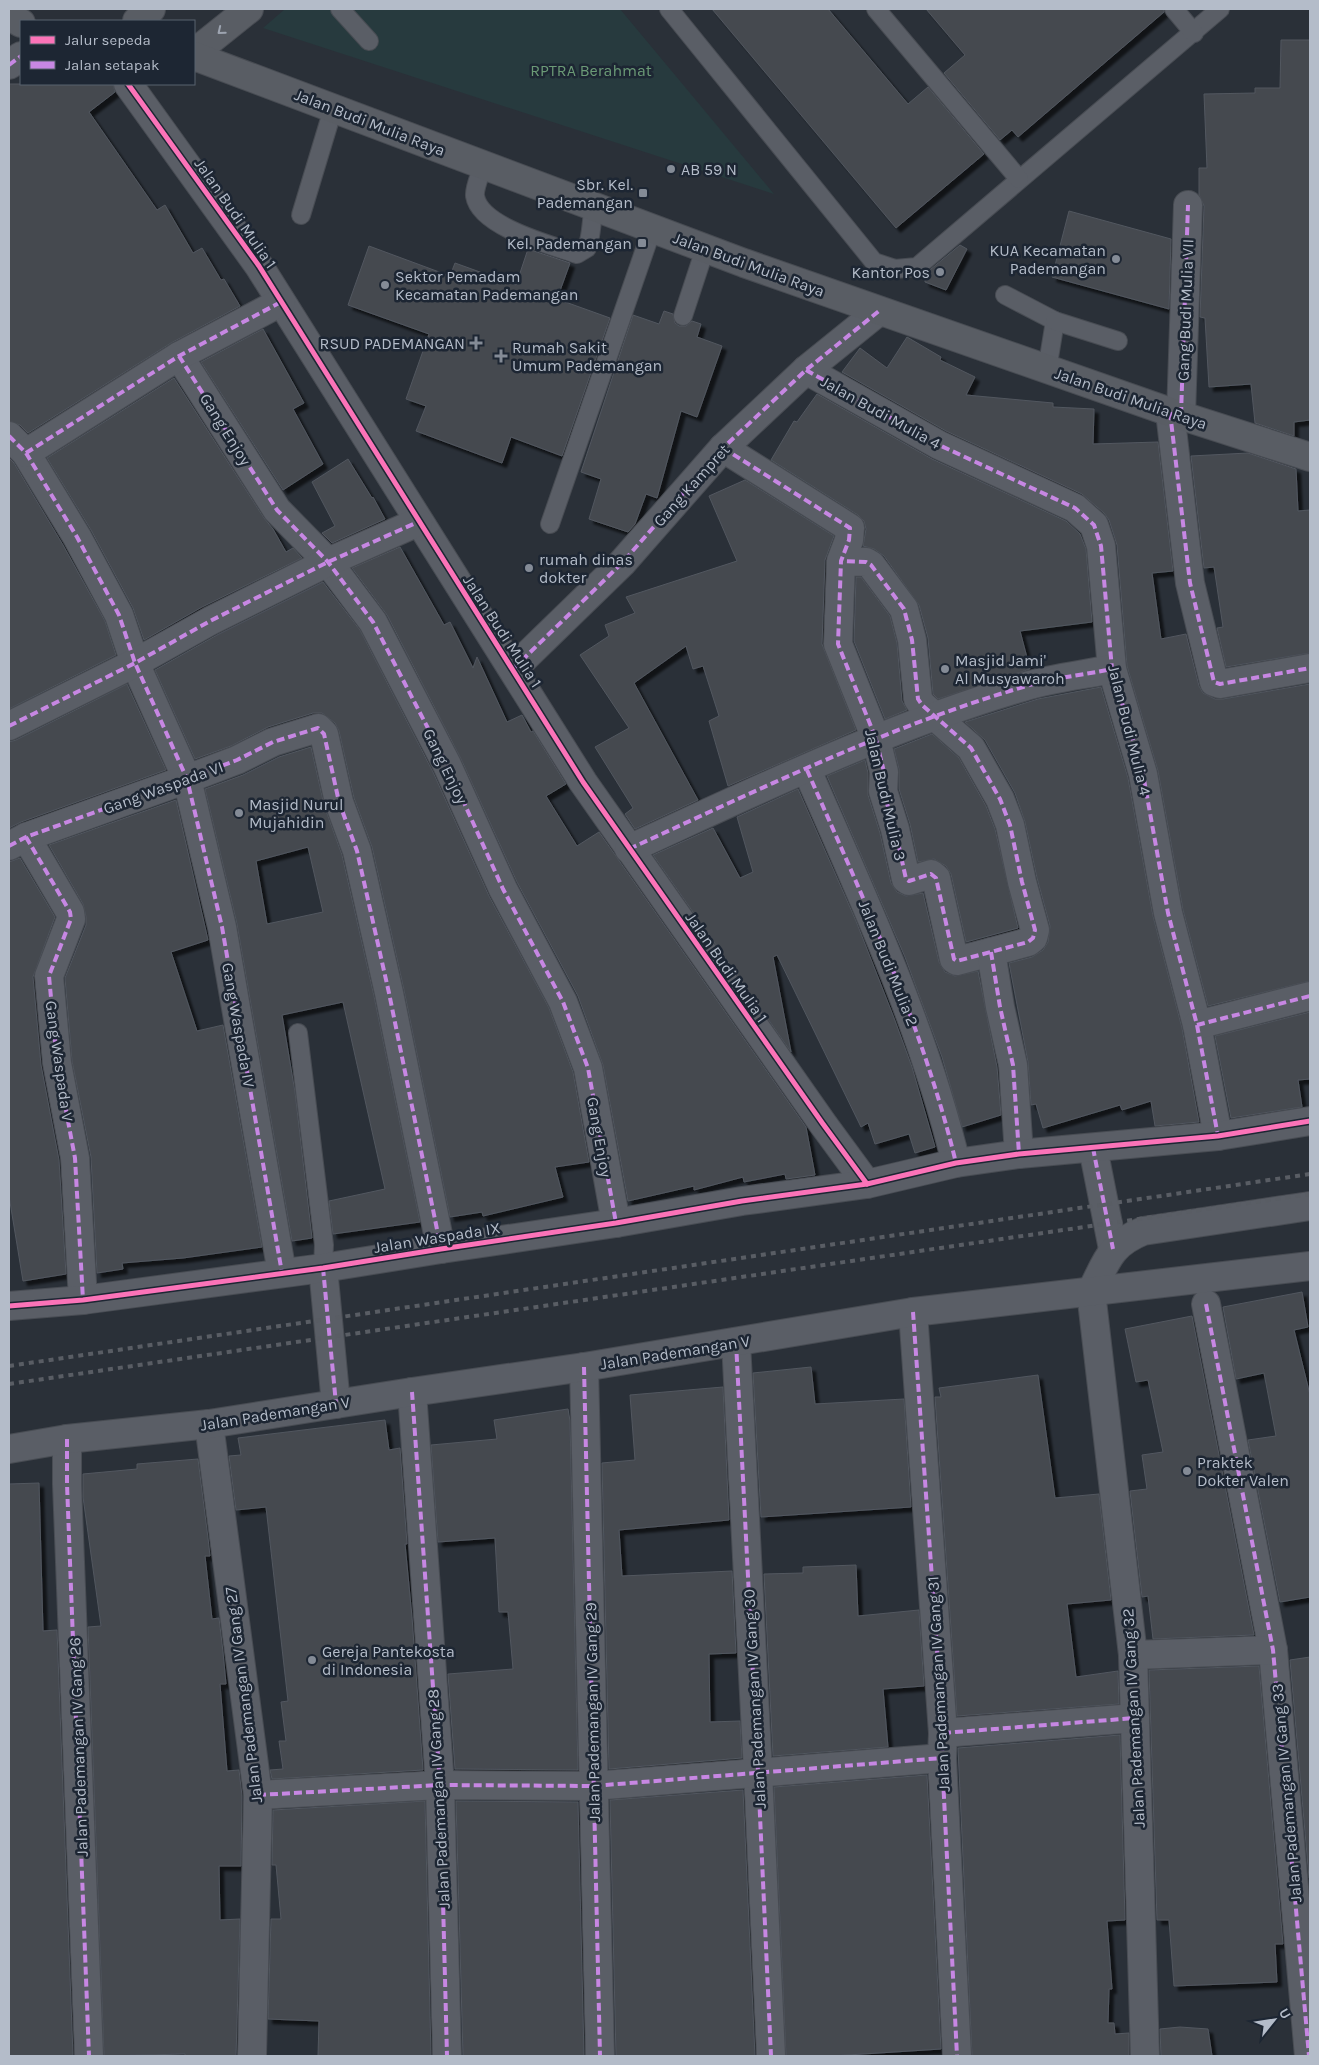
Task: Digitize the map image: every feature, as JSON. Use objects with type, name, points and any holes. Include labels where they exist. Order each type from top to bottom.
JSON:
[{"type":"street","points":[[138,20],[151,9]]},
{"type":"street","points":[[195,53],[249,9]]},
{"type":"street","points":[[9,16],[20,22]]},
{"type":"street","name":"Jalan Budi Mulia Raya","points":[[195,54],[705,249],[1047,370],[1310,457]]},
{"type":"street","points":[[9,65],[20,57]]},
{"type":"street","name":"Jalan Budi Mulia 1","points":[[129,85],[259,266],[583,782],[823,1124],[868,1184]]},
{"type":"street","name":"Gang Budi Mulia VII","points":[[1188,204],[1176,414],[1190,583],[1214,682],[1220,684],[1310,668]]},
{"type":"street","points":[[17,445],[281,302]]},
{"type":"street","name":"Gang Kampret","points":[[513,669],[622,563],[723,448],[806,370],[880,311]]},
{"type":"street","name":"Gang Enjoy","points":[[179,356],[277,510],[328,562],[377,630],[448,765],[503,889],[563,1002],[588,1068],[616,1223]]},
{"type":"street","name":"Jalan Budi Mulia 4","points":[[806,370],[939,445],[1075,508],[1094,525],[1100,546],[1112,669],[1143,774],[1168,913],[1197,1025],[1218,1136]]},
{"type":"street","name":"Gang Waspada IV","points":[[17,445],[77,538],[119,615],[135,663],[187,779],[222,927],[282,1273]]},
{"type":"street","name":"Jalan Budi Mulia 3","points":[[723,448],[848,525],[851,532],[840,561],[838,644],[876,739],[884,772],[883,791],[895,829],[906,879],[909,881],[931,874],[936,878],[956,961],[1028,942],[1033,938],[1035,930],[1022,882],[1010,824],[1000,799],[971,748],[918,699],[912,640],[901,603],[871,565],[866,562],[840,561]]},
{"type":"street","points":[[9,726],[135,663],[210,621],[328,562],[418,522]]},
{"type":"street","points":[[629,849],[876,739],[935,716],[1025,686],[1112,669]]},
{"type":"street","name":"Gang Waspada VI","points":[[17,842],[237,760],[272,742],[318,728],[324,734],[339,802],[359,860],[389,993],[441,1249]]},
{"type":"street","name":"Jalan Budi Mulia 2","points":[[807,770],[870,916],[921,1043],[944,1111],[956,1162]]},
{"type":"street","name":"Gang Waspada V","points":[[17,842],[70,912],[71,919],[49,976],[57,1063],[75,1158],[83,1300]]},
{"type":"street","points":[[991,952],[1000,1007],[1013,1065],[1019,1154]]},
{"type":"street","points":[[1197,1025],[1310,996]]},
{"type":"street","name":"Jalan Waspada IX","points":[[9,1306],[83,1300],[323,1268],[616,1223],[742,1201],[868,1184],[956,1162],[1019,1154],[1218,1136],[1310,1121]]},
{"type":"street","points":[[1093,1148],[1113,1249]]},
{"type":"street","points":[[1091,1292],[1113,1249],[1127,1238],[1143,1231],[1310,1206]]},
{"type":"street","name":"Jalan Pademangan V","points":[[9,1449],[67,1438],[209,1424],[584,1367],[913,1312],[1310,1266]]},
{"type":"street","points":[[323,1268],[336,1404]]},
{"type":"street","name":"Jalan Pademangan IV Gang 32","points":[[1091,1292],[1133,1655],[1145,2056]]},
{"type":"street","name":"Jalan Pademangan IV Gang 33","points":[[1206,1304],[1273,1650],[1309,2056]]},
{"type":"street","name":"Jalan Pademangan IV Gang 31","points":[[913,1312],[943,1746],[957,2056]]},
{"type":"street","name":"Jalan Pademangan IV Gang 30","points":[[736,1342],[758,1772],[770,2056]]},
{"type":"street","name":"Jalan Pademangan IV Gang 29","points":[[584,1367],[600,2056]]},
{"type":"street","name":"Jalan Pademangan IV Gang 28","points":[[412,1392],[440,1785],[447,2056]]},
{"type":"street","name":"Jalan Pademangan IV Gang 27","points":[[209,1424],[258,1795],[252,2056]]},
{"type":"street","name":"Jalan Pademangan IV Gang 26","points":[[67,1438],[67,1484],[89,2056]]},
{"type":"street","points":[[1133,1655],[1273,1650]]},
{"type":"street","points":[[258,1795],[440,1785],[593,1786],[758,1772],[1135,1718]]},
{"type":"lane","points":[[340,9],[369,42]]},
{"type":"lane","points":[[669,9],[874,262],[895,269],[917,266],[1220,9]]},
{"type":"lane","points":[[876,9],[1019,180]]},
{"type":"lane","points":[[1174,9],[1194,33]]},
{"type":"lane","points":[[300,215],[333,108]]},
{"type":"lane","points":[[483,165],[475,194],[481,210],[496,222],[541,241],[577,254],[587,248],[594,207]]},
{"type":"lane","points":[[550,524],[652,228]]},
{"type":"lane","points":[[683,316],[705,249]]},
{"type":"lane","points":[[1005,295],[1055,321],[1118,340]]},
{"type":"lane","points":[[1047,370],[1055,321]]},
{"type":"lane","points":[[298,1033],[324,1245],[323,1268]]},
{"type":"green space","name":"RPTRA Berahmat","points":[[285,9],[620,9],[774,194],[263,28]]},
{"type":"building","points":[[712,9],[828,9],[908,104],[928,87],[984,154],[896,228]]},
{"type":"building","points":[[926,9],[1164,9],[1164,12],[1018,137],[1012,130],[1000,140],[944,73],[965,55]]},
{"type":"building","points":[[1281,40],[1310,40],[1310,420],[1294,422],[1294,436],[1255,423],[1251,384],[1209,387],[1205,318],[1200,317],[1204,206],[1199,195],[1199,168],[1207,168],[1204,94],[1255,93],[1255,88],[1280,88]]},
{"type":"building","points":[[9,84],[113,85],[115,92],[89,112],[157,210],[165,205],[193,253],[202,248],[221,280],[224,279],[240,306],[171,343],[28,433],[20,425],[9,421]]},
{"type":"building","name":"KUA Kecamatan Pademangan","points":[[1069,211],[1171,239],[1169,309],[1052,277]]},
{"type":"building","name":"Kantor Pos","points":[[960,245],[967,249],[946,290],[925,282],[925,274]]},
{"type":"building","name":"Rumah Sakit Umum Pademangan","points":[[369,246],[450,276],[455,263],[516,285],[528,249],[570,263],[557,299],[610,318],[562,456],[511,437],[502,463],[416,431],[426,406],[406,399],[429,334],[348,305]]},
{"type":"building","points":[[664,311],[673,314],[675,323],[679,326],[686,326],[692,321],[701,324],[697,337],[722,346],[697,417],[681,411],[657,498],[646,494],[635,524],[628,532],[589,519],[601,479],[581,472],[633,315],[659,324]]},
{"type":"building","points":[[263,329],[304,403],[293,409],[323,464],[283,490],[201,362]]},
{"type":"building","points":[[907,337],[941,357],[940,360],[975,377],[966,395],[1053,403],[1053,407],[1094,409],[1093,444],[1158,442],[1173,571],[1152,573],[1161,639],[1186,634],[1199,686],[1203,693],[1215,699],[1310,684],[1310,981],[1208,1006],[1183,910],[1158,771],[1127,666],[1117,545],[1109,520],[1104,513],[1082,494],[946,431],[842,372],[860,348],[887,368]]},
{"type":"building","points":[[174,378],[273,529],[286,552],[293,548],[302,558],[202,607],[144,640],[133,608],[91,530],[47,458]]},
{"type":"building","points":[[817,394],[932,459],[1066,521],[1080,534],[1086,549],[1092,622],[1020,631],[1030,669],[938,699],[933,694],[928,638],[919,605],[884,556],[874,549],[863,546],[866,529],[864,521],[858,515],[771,460],[794,421],[797,422]]},
{"type":"building","points":[[1248,453],[1296,469],[1298,511],[1310,510],[1310,653],[1226,667],[1217,628],[1223,627],[1214,567],[1204,568],[1191,456]]},
{"type":"building","points":[[9,458],[14,463],[63,545],[105,621],[116,655],[9,709]]},
{"type":"building","points":[[348,459],[385,519],[332,543],[322,533],[335,526],[312,482]]},
{"type":"building","points":[[745,480],[834,536],[825,560],[822,644],[856,730],[728,786],[709,721],[719,716],[703,666],[693,669],[686,646],[634,683],[698,800],[635,829],[625,814],[633,808],[595,747],[629,728],[580,655],[609,636],[605,625],[635,613],[626,597],[737,561],[709,496]]},
{"type":"building","points":[[400,547],[444,625],[450,622],[473,668],[477,657],[507,722],[522,715],[531,732],[533,731],[566,784],[546,796],[577,846],[599,832],[806,1127],[815,1175],[786,1179],[785,1174],[744,1182],[743,1177],[694,1190],[694,1186],[628,1201],[603,1065],[578,996],[517,882],[461,759],[387,615],[352,568]]},
{"type":"building","points":[[856,577],[861,577],[890,616],[897,643],[902,701],[907,710],[885,719],[854,641]]},
{"type":"building","points":[[323,582],[360,630],[433,772],[489,896],[549,1008],[573,1072],[589,1162],[555,1167],[563,1197],[483,1216],[482,1212],[450,1217],[404,990],[372,847],[354,798],[339,731],[335,723],[322,713],[313,713],[268,727],[231,746],[195,759],[155,670],[217,635]]},
{"type":"building","points":[[127,684],[166,770],[9,828],[9,742]]},
{"type":"building","points":[[1101,687],[1128,778],[1153,916],[1182,1028],[1199,1122],[1155,1126],[1151,1101],[1122,1110],[1120,1105],[1043,1128],[1036,1104],[1031,1105],[1028,1062],[1009,963],[1032,957],[1043,950],[1048,942],[1050,926],[1025,822],[1015,793],[985,740],[965,722],[1038,699]]},
{"type":"building","points":[[932,734],[959,758],[986,806],[995,829],[1018,928],[966,942],[951,874],[946,866],[934,859],[918,862],[910,824],[899,789],[899,769],[894,749]]},
{"type":"building","points":[[311,747],[324,805],[342,855],[374,996],[420,1222],[333,1234],[329,1201],[385,1189],[343,1002],[282,1015],[295,1092],[312,1238],[292,1241],[237,924],[205,789],[243,775],[279,757]],"holes":[[[308,847],[323,912],[267,924],[256,861]]]},
{"type":"building","points":[[865,760],[868,773],[868,795],[880,833],[891,883],[897,892],[906,896],[923,893],[939,962],[945,972],[955,976],[978,971],[997,1067],[1001,1115],[962,1127],[942,1057],[905,957],[827,776]]},
{"type":"building","points":[[798,789],[856,921],[894,1018],[912,1067],[935,1147],[915,1153],[909,1134],[875,1144],[868,1123],[861,1127],[777,955],[773,957],[791,1052],[653,855],[713,828],[740,878],[753,872],[737,817]]},
{"type":"building","points":[[176,800],[208,940],[171,952],[197,1031],[223,1025],[262,1247],[183,1258],[122,1263],[123,1269],[97,1273],[91,1157],[72,1061],[65,978],[86,925],[86,917],[83,904],[49,845]]},
{"type":"building","points":[[20,858],[55,917],[33,977],[41,1065],[59,1160],[66,1274],[23,1281],[9,1196],[9,862]]},
{"type":"building","points":[[1310,1012],[1310,1079],[1298,1080],[1302,1107],[1231,1118],[1215,1036]]},
{"type":"building","points":[[1302,1292],[1308,1327],[1294,1330],[1310,1395],[1310,1597],[1280,1602],[1248,1440],[1276,1436],[1264,1373],[1236,1379],[1223,1307]]},
{"type":"building","points":[[1192,1316],[1254,1635],[1153,1639],[1148,1596],[1142,1597],[1130,1491],[1147,1489],[1142,1455],[1163,1452],[1148,1380],[1136,1382],[1125,1329]]},
{"type":"building","points":[[811,1367],[815,1404],[904,1399],[911,1507],[761,1517],[753,1373]]},
{"type":"building","points":[[1038,1375],[1055,1498],[1099,1494],[1111,1600],[1067,1604],[1076,1677],[1118,1671],[1119,1704],[957,1716],[935,1397],[941,1397],[939,1388]]},
{"type":"building","points":[[723,1387],[729,1520],[619,1530],[622,1576],[732,1571],[736,1653],[709,1654],[710,1722],[740,1721],[742,1758],[609,1769],[602,1463],[635,1460],[630,1395]]},
{"type":"building","points":[[568,1409],[570,1421],[578,1770],[455,1769],[448,1674],[513,1669],[508,1612],[499,1612],[495,1538],[438,1542],[431,1445],[497,1439],[494,1420]]},
{"type":"building","points":[[385,1420],[389,1450],[400,1448],[407,1544],[405,1544],[423,1770],[272,1779],[270,1770],[283,1769],[279,1741],[286,1741],[281,1702],[288,1701],[266,1507],[236,1510],[229,1456],[241,1455],[238,1438]]},
{"type":"building","points":[[198,1459],[210,1556],[205,1556],[212,1619],[219,1618],[226,1684],[220,1684],[227,1771],[239,1770],[242,1796],[241,1866],[219,1866],[220,1920],[240,1919],[236,2056],[185,2056],[185,2054],[104,2056],[88,1627],[101,1626],[83,1497],[83,1474],[137,1469],[137,1464]]},
{"type":"building","points":[[39,1483],[43,1631],[57,1630],[73,2056],[9,2056],[9,1484]]},
{"type":"building","points":[[856,1565],[858,1616],[919,1610],[924,1686],[883,1689],[888,1747],[773,1756],[764,1574],[803,1573],[803,1567]]},
{"type":"building","points":[[1310,1657],[1310,1878],[1309,1878],[1290,1660]]},
{"type":"building","points":[[1259,1666],[1283,1944],[1275,1944],[1277,1982],[1174,1986],[1169,1920],[1157,1920],[1149,1670]]},
{"type":"building","points":[[1120,1735],[1125,1920],[1107,1921],[1112,1989],[1109,1989],[1108,2023],[1114,2023],[1115,2034],[1129,2033],[1129,2056],[972,2056],[958,1748]]},
{"type":"building","points":[[927,1775],[941,2049],[832,2056],[786,2056],[774,1787]]},
{"type":"building","points":[[743,1790],[755,2056],[616,2056],[610,1800]]},
{"type":"building","points":[[425,1801],[431,2056],[318,2056],[319,2021],[268,2019],[271,1919],[281,1919],[276,1865],[272,1865],[273,1810]]},
{"type":"building","points":[[456,1801],[578,1802],[584,2056],[463,2056]]},
{"type":"building","points":[[1180,2027],[1208,2029],[1212,2056],[1161,2056],[1160,2029]]},
{"type":"railway","points":[[9,1366],[1310,1174]]},
{"type":"railway","points":[[9,1384],[1310,1194]]},
{"type":"marked path","points":[[9,65],[20,57]]},
{"type":"marked path","points":[[1181,415],[1188,205]]},
{"type":"marked path","points":[[26,453],[179,356],[281,302]]},
{"type":"marked path","points":[[513,669],[622,563],[723,448],[806,370],[879,311]]},
{"type":"marked path","points":[[179,356],[277,510],[328,562],[373,622],[447,765],[503,889],[563,1002],[588,1068],[616,1223]]},
{"type":"marked path","points":[[806,370],[939,445],[1075,508],[1094,525],[1101,546],[1112,669],[1143,774],[1168,913],[1197,1025],[1218,1136]]},
{"type":"marked path","points":[[1170,412],[1190,583],[1214,682],[1220,684],[1310,668]]},
{"type":"marked path","points":[[9,436],[26,453],[77,537],[119,615],[135,663],[187,779],[222,927],[282,1273]]},
{"type":"marked path","points":[[723,448],[850,528],[849,540],[841,561],[838,644],[876,739],[884,772],[883,791],[895,829],[906,879],[909,881],[931,874],[936,878],[954,959],[957,961],[1028,942],[1033,938],[1035,930],[1022,882],[1010,825],[1000,799],[971,748],[922,705],[918,699],[912,640],[904,609],[871,565],[866,562],[841,561]]},
{"type":"marked path","points":[[9,726],[135,663],[210,621],[328,562],[418,522]]},
{"type":"marked path","points":[[629,849],[774,782],[922,721],[1034,684],[1112,669]]},
{"type":"marked path","points":[[9,846],[26,837],[237,760],[273,742],[318,728],[324,734],[339,802],[357,851],[389,993],[441,1249]]},
{"type":"marked path","points":[[807,770],[870,914],[909,1012],[927,1062],[956,1163]]},
{"type":"marked path","points":[[26,837],[70,912],[71,919],[49,976],[57,1063],[75,1158],[83,1300]]},
{"type":"marked path","points":[[991,952],[1000,1007],[1013,1065],[1019,1154]]},
{"type":"marked path","points":[[1197,1025],[1310,996]]},
{"type":"marked path","points":[[1093,1148],[1113,1249]]},
{"type":"marked path","points":[[323,1268],[336,1404]]},
{"type":"marked path","points":[[1206,1304],[1273,1650],[1309,2056]]},
{"type":"marked path","points":[[913,1312],[943,1733],[942,1758],[957,2056]]},
{"type":"marked path","points":[[736,1342],[771,2056]]},
{"type":"marked path","points":[[584,1367],[600,2056]]},
{"type":"marked path","points":[[412,1392],[440,1785],[447,2056]]},
{"type":"marked path","points":[[67,1439],[67,1484],[89,2056]]},
{"type":"marked path","points":[[943,1733],[1135,1718]]},
{"type":"marked path","points":[[258,1795],[440,1785],[593,1786],[942,1758]]},
{"type":"cycle path","points":[[129,85],[259,266],[583,782],[867,1184]]},
{"type":"cycle path","points":[[9,1306],[83,1300],[323,1268],[616,1223],[742,1201],[867,1184],[956,1163],[1019,1154],[1218,1136],[1310,1121]]},
{"type":"place","name":"AB 59 N","points":[[671,169]]},
{"type":"place","name":"Sbr. Kel. Pademangan","points":[[643,193]]},
{"type":"place","name":"Kel. Pademangan","points":[[642,243]]},
{"type":"place","name":"KUA Kecamatan Pademangan","points":[[1116,259]]},
{"type":"place","name":"Kantor Pos","points":[[940,272]]},
{"type":"place","name":"Sektor Pemadam Kecamatan Pademangan","points":[[385,285]]},
{"type":"place","name":"RSUD PADEMANGAN","points":[[476,343]]},
{"type":"place","name":"Rumah Sakit Umum Pademangan","points":[[501,356]]},
{"type":"place","name":"rumah dinas dokter","points":[[529,568]]},
{"type":"place","name":"Masjid Jami' Al Musyawaroh","points":[[945,669]]},
{"type":"place","name":"Masjid Nurul Mujahidin","points":[[239,813]]},
{"type":"place","name":"Praktek Dokter Valen","points":[[1187,1471]]},
{"type":"place","name":"Gereja Pantekosta di Indonesia","points":[[312,1660]]}]
